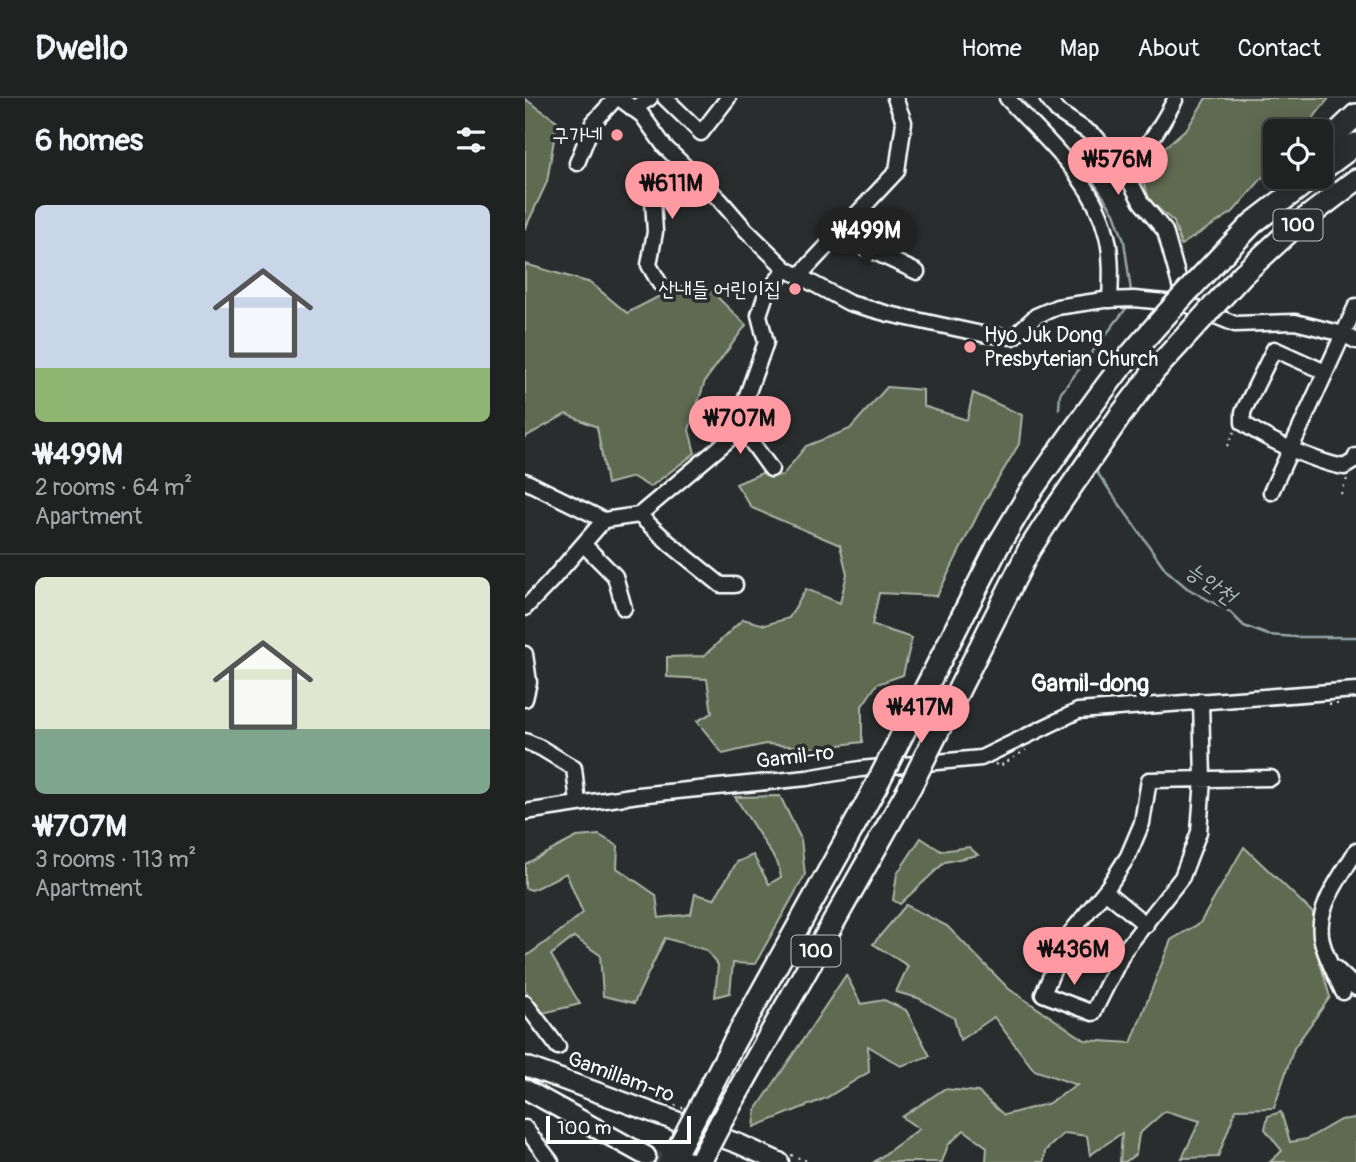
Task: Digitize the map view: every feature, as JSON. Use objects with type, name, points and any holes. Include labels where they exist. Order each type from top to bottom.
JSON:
[{"type":"highway","points":[[1333,137],[1356,115]]},
{"type":"highway","points":[[1333,161],[1356,144]]},
{"type":"highway","name":"100","points":[[701,1160],[911,785],[1029,551],[1053,513],[1155,370],[1243,274],[1293,228],[1356,180]]},
{"type":"highway","points":[[1253,223],[1283,189]]},
{"type":"highway","name":"100","points":[[675,1154],[875,788],[998,546],[1029,494],[1086,412],[1149,333],[1253,223],[1297,189]]},
{"type":"main road","points":[[533,1069],[527,1080],[527,1090],[646,1156]]},
{"type":"main road","name":"Gamillam-ro","points":[[533,1069],[739,1144],[779,1162]]},
{"type":"street","points":[[577,163],[593,123],[618,98],[642,116],[665,147],[720,200],[746,230],[793,272],[849,303],[889,314],[982,334],[1013,337],[1036,316],[1057,307],[1133,299],[1186,304],[1235,324],[1295,322],[1349,338]]},
{"type":"street","points":[[633,109],[650,98]]},
{"type":"street","points":[[665,98],[701,132],[728,98]]},
{"type":"street","points":[[525,481],[604,520],[639,515],[732,437],[766,342],[759,315],[766,294],[843,230],[897,171],[904,122],[895,98]]},
{"type":"street","points":[[1007,98],[1082,180],[1095,203],[1107,236],[1111,274],[1110,300]]},
{"type":"street","points":[[1047,98],[1057,111],[1096,137],[1123,168],[1141,202],[1165,232],[1186,304]]},
{"type":"street","points":[[1123,168],[1136,158],[1157,133],[1175,100]]},
{"type":"street","points":[[660,284],[649,265],[655,232],[653,200],[662,185],[684,179],[691,171]]},
{"type":"street","points":[[843,230],[853,242],[917,272]]},
{"type":"street","points":[[1271,492],[1325,373],[1349,338],[1356,306]]},
{"type":"street","points":[[1325,373],[1274,349],[1244,412],[1243,424],[1331,465],[1345,467],[1354,461],[1356,456]]},
{"type":"street","points":[[737,422],[771,469]]},
{"type":"street","points":[[639,515],[721,585],[734,585]]},
{"type":"street","points":[[525,608],[604,520]]},
{"type":"street","points":[[584,545],[615,576],[624,608]]},
{"type":"street","points":[[525,654],[529,682],[525,699]]},
{"type":"street","name":"Gamil-ro","points":[[525,812],[638,795],[981,758],[1078,711],[1356,690]]},
{"type":"street","points":[[1201,701],[1203,779],[1199,832],[1182,877],[1124,951],[1094,1013],[1043,994],[1068,936],[1105,891],[1128,856],[1142,823],[1149,780],[1203,779],[1271,778]]},
{"type":"street","points":[[525,741],[574,768],[578,803]]},
{"type":"street","points":[[1350,990],[1331,964],[1322,942],[1320,922],[1328,899],[1356,851]]},
{"type":"street","points":[[1105,891],[1146,925]]},
{"type":"street","points":[[525,1003],[558,1047]]},
{"type":"street","points":[[525,1128],[551,1162]]},
{"type":"path","points":[[1325,704],[1342,704]]},
{"type":"path","points":[[981,758],[1000,766],[1031,747]]},
{"type":"green space","points":[[1206,98],[1329,98],[1312,119],[1263,119],[1263,177],[1233,212],[1181,245],[1174,222],[1150,201],[1139,170],[1188,127]]},
{"type":"green space","points":[[525,99],[557,121],[547,182],[525,229]]},
{"type":"green space","points":[[525,264],[591,283],[627,313],[679,286],[706,286],[746,325],[705,381],[689,430],[695,453],[650,487],[633,477],[607,484],[597,427],[566,414],[525,437]]},
{"type":"green space","points":[[887,387],[923,390],[923,406],[967,420],[973,393],[1022,415],[1019,444],[982,506],[937,596],[879,593],[872,625],[912,638],[903,675],[877,684],[862,706],[862,742],[816,748],[765,744],[723,754],[697,721],[712,713],[707,679],[667,677],[667,657],[704,656],[743,619],[765,625],[789,618],[806,589],[840,603],[847,574],[840,545],[752,508],[736,484],[762,473],[782,476],[806,446],[850,429]]},
{"type":"green space","points":[[780,796],[801,839],[805,875],[755,964],[733,963],[730,993],[715,997],[718,965],[706,950],[665,938],[634,1003],[603,996],[600,955],[574,937],[551,955],[580,1004],[543,1013],[525,990],[525,957],[583,913],[566,873],[532,890],[525,888],[525,864],[577,837],[599,835],[618,846],[617,868],[656,895],[659,918],[691,914],[695,894],[714,899],[737,862],[753,855],[769,884],[781,877],[778,864],[735,797]]},
{"type":"green space","points":[[921,838],[941,851],[969,847],[978,855],[945,862],[900,904],[893,900],[897,874]]},
{"type":"green space","points":[[1244,847],[1313,913],[1314,941],[1330,997],[1294,1048],[1274,1108],[1236,1109],[1218,1157],[1182,1158],[1200,1121],[1165,1111],[1139,1134],[1136,1154],[1125,1162],[1120,1162],[1122,1133],[1090,1155],[1087,1136],[1064,1133],[1045,1151],[1044,1162],[986,1162],[987,1147],[964,1130],[948,1145],[942,1162],[874,1162],[919,1129],[902,1117],[944,1089],[978,1092],[1004,1115],[1047,1104],[1077,1085],[1034,1070],[994,1017],[960,1040],[954,1018],[918,998],[896,992],[908,966],[873,944],[906,905],[947,926],[1009,989],[1085,1040],[1131,1043],[1171,940],[1200,923]]},
{"type":"green space","points":[[846,975],[861,1004],[884,1000],[906,1010],[930,1056],[901,1066],[868,1046],[869,1072],[826,1098],[754,1127],[756,1110]]},
{"type":"green space","points":[[1281,1112],[1290,1142],[1307,1139],[1340,1120],[1356,1118],[1356,1162],[1270,1162],[1282,1151],[1265,1129],[1268,1116]]},
{"type":"waterway","name":"능안천","points":[[1020,98],[1090,177],[1114,213],[1124,241],[1131,291]]},
{"type":"waterway","name":"능안천","points":[[1059,409],[1060,394],[1128,306]]},
{"type":"waterway","name":"능안천","points":[[1096,471],[1166,570],[1187,588],[1230,612],[1244,626],[1268,635],[1356,637]]},
{"type":"tunnel","points":[[646,1156],[659,1162]]},
{"type":"place","name":"구가네","points":[[617,135]]},
{"type":"place","name":"산내들 어린이집","points":[[795,289]]},
{"type":"place","name":"Hyo Juk Dong Presbyterian Church","points":[[970,347]]},
{"type":"district","name":"Gamil-dong","points":[[1090,683]]}]
